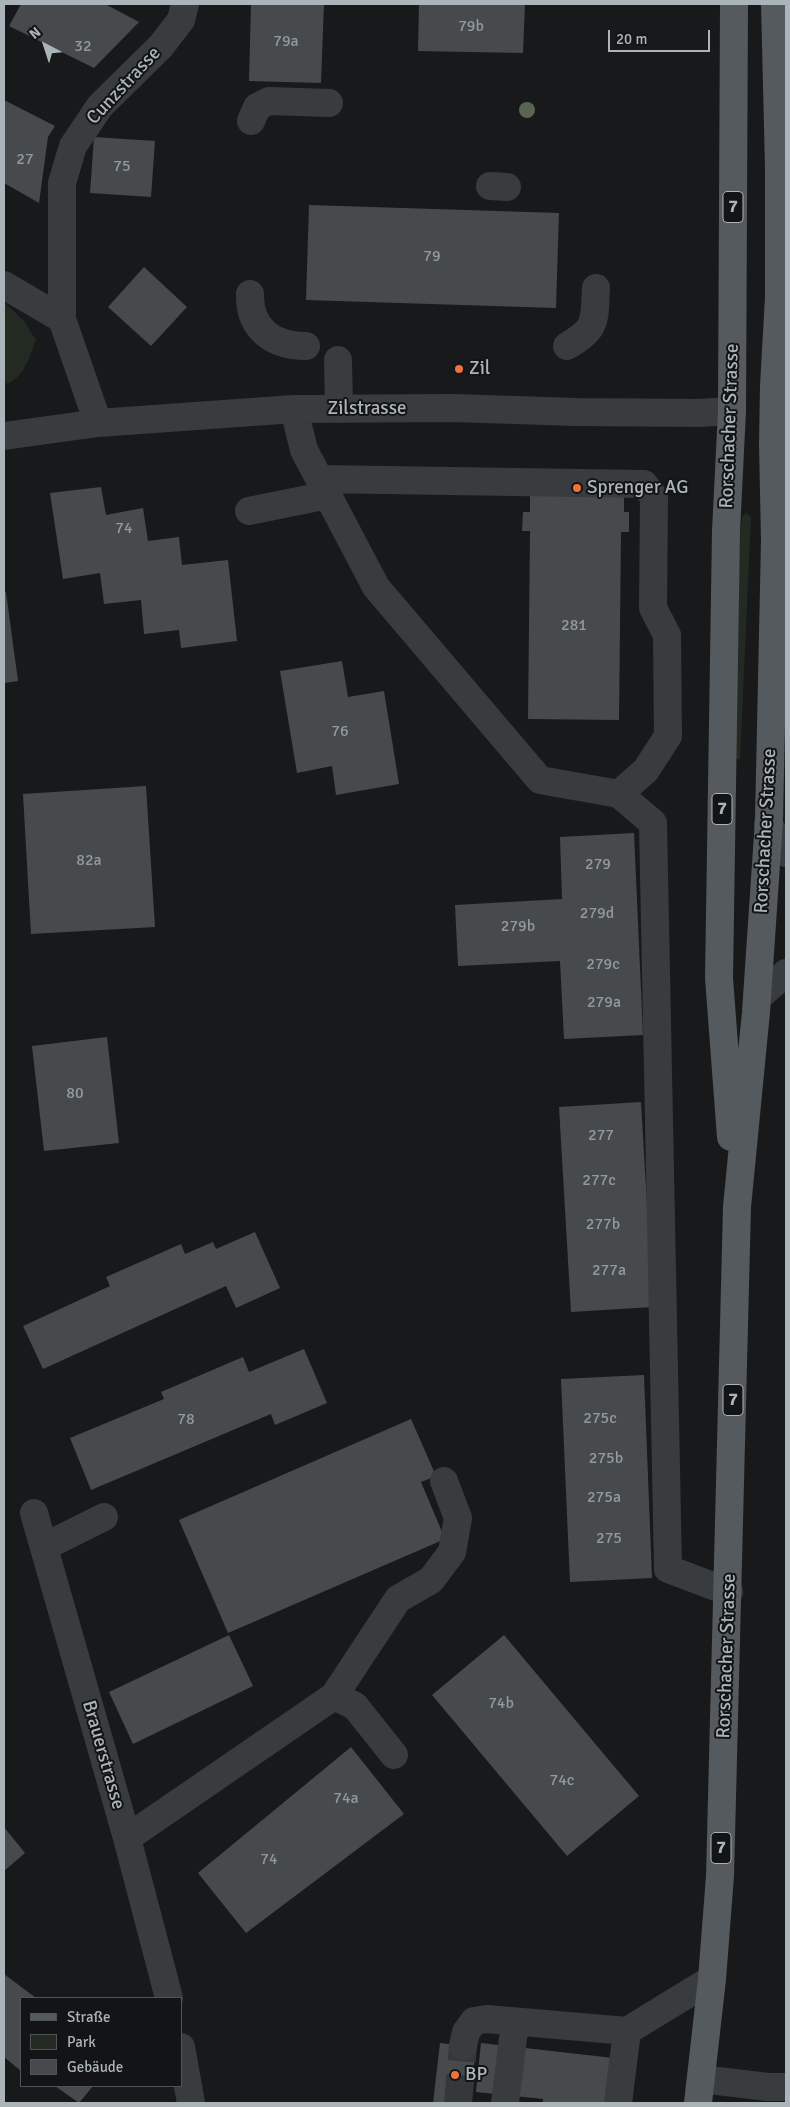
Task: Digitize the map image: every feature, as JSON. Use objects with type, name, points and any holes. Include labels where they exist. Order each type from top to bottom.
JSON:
[{"type":"main road","name":"Rorschacher Strasse","points":[[734,4],[732,411],[726,540],[718,978],[736,1207]]},
{"type":"main road","name":"Rorschacher Strasse","points":[[700,2091],[712,1979],[720,1876],[729,1592],[736,1207],[757,998],[768,824],[775,540],[780,444],[779,297],[783,179],[775,4]]},
{"type":"main road","points":[[780,385],[732,411],[780,444]]},
{"type":"street","name":"Cunzstrasse","points":[[98,424],[62,319],[62,182],[73,146],[100,106],[161,46],[181,20],[185,4]]},
{"type":"street","points":[[251,121],[258,106],[269,101],[329,103]]},
{"type":"street","points":[[4,285],[62,319]]},
{"type":"street","points":[[567,346],[585,336],[594,320],[596,288]]},
{"type":"street","points":[[250,294],[250,306],[260,328],[273,340],[290,346],[306,346]]},
{"type":"street","points":[[338,360],[339,409]]},
{"type":"street","name":"Zilstrasse","points":[[4,436],[98,424],[294,409],[453,408],[699,413],[732,411]]},
{"type":"street","points":[[294,409],[304,450],[376,587],[540,780],[620,794],[653,822],[668,1569],[729,1592]]},
{"type":"street","points":[[249,512],[324,487],[644,484],[654,497],[653,608],[667,635],[668,736],[646,770],[620,794]]},
{"type":"street","points":[[768,824],[786,853]]},
{"type":"street","points":[[757,998],[786,973]]},
{"type":"street","points":[[127,1838],[334,1696],[398,1599],[431,1580],[452,1552],[458,1518],[444,1482]]},
{"type":"street","name":"Brauerstrasse","points":[[34,1513],[127,1838],[169,1997]]},
{"type":"street","points":[[44,1547],[104,1517]]},
{"type":"street","points":[[334,1696],[355,1706],[394,1755]]},
{"type":"street","points":[[463,2046],[466,2032],[474,2021],[487,2019],[627,2031],[712,1979]]},
{"type":"street","points":[[505,2103],[515,2022]]},
{"type":"street","points":[[618,2103],[627,2031]]},
{"type":"street","points":[[182,2053],[191,2103]]},
{"type":"street","points":[[700,2091],[768,2086],[786,2087]]},
{"type":"green space","points":[[4,302],[24,321],[36,340],[21,373],[11,382],[4,384]]},
{"type":"green space","points":[[747,513],[751,518],[740,759],[734,759],[738,555],[742,516]]},
{"type":"building","points":[[21,4],[105,4],[139,22],[94,68],[9,26]]},
{"type":"building","points":[[251,4],[324,4],[321,83],[249,81]]},
{"type":"building","points":[[419,4],[525,4],[523,53],[418,51]]},
{"type":"building","points":[[4,100],[55,126],[48,137],[39,203],[4,183]]},
{"type":"building","points":[[94,137],[155,141],[151,197],[90,193]]},
{"type":"building","points":[[309,205],[559,213],[556,308],[306,300]]},
{"type":"building","points":[[144,267],[187,307],[151,346],[108,307]]},
{"type":"building","points":[[101,487],[106,515],[143,508],[148,541],[179,537],[182,565],[228,560],[237,641],[181,648],[179,630],[144,634],[141,600],[104,604],[100,573],[63,579],[50,493]]},
{"type":"building","points":[[530,494],[624,494],[624,512],[629,512],[629,532],[621,532],[619,720],[528,719],[530,531],[522,531],[523,512],[530,512]]},
{"type":"building","points":[[4,592],[6,592],[18,681],[4,683]]},
{"type":"building","points":[[342,661],[348,697],[384,691],[399,784],[336,795],[332,766],[297,773],[280,671]]},
{"type":"building","points":[[146,786],[155,927],[31,934],[23,794]]},
{"type":"building","points":[[634,833],[643,1035],[564,1039],[560,961],[458,966],[455,905],[562,899],[560,837]]},
{"type":"building","points":[[107,1037],[119,1143],[44,1151],[32,1046]]},
{"type":"building","points":[[641,1102],[653,1307],[571,1312],[559,1107]]},
{"type":"building","points":[[255,1232],[280,1288],[236,1308],[226,1286],[43,1369],[23,1326],[110,1286],[106,1277],[181,1244],[185,1254],[213,1242],[216,1249]]},
{"type":"building","points":[[304,1349],[327,1403],[275,1425],[271,1414],[91,1490],[70,1438],[164,1399],[161,1392],[243,1357],[249,1372]]},
{"type":"building","points":[[644,1375],[652,1578],[570,1582],[561,1379]]},
{"type":"building","points":[[411,1419],[436,1476],[421,1482],[445,1539],[228,1633],[179,1520]]},
{"type":"building","points":[[229,1635],[253,1686],[133,1744],[109,1692]]},
{"type":"building","points":[[504,1635],[639,1796],[567,1856],[432,1695]]},
{"type":"building","points":[[351,1747],[404,1814],[246,1933],[198,1873]]},
{"type":"building","points":[[4,1827],[25,1853],[4,1871]]},
{"type":"building","points":[[4,1974],[35,1997],[20,1997],[20,2070],[4,2057]]},
{"type":"building","name":"BP","points":[[440,2043],[476,2047],[470,2103],[433,2103]]},
{"type":"building","points":[[481,2043],[631,2060],[625,2103],[543,2103],[543,2099],[476,2092]]},
{"type":"building","points":[[56,2087],[92,2087],[79,2103]]},
{"type":"tunnel","points":[[458,2103],[463,2046]]},
{"type":"place","name":"Zil","points":[[459,369]]},
{"type":"place","name":"Sprenger AG","points":[[577,488]]},
{"type":"place","name":"BP","points":[[455,2075]]}]
